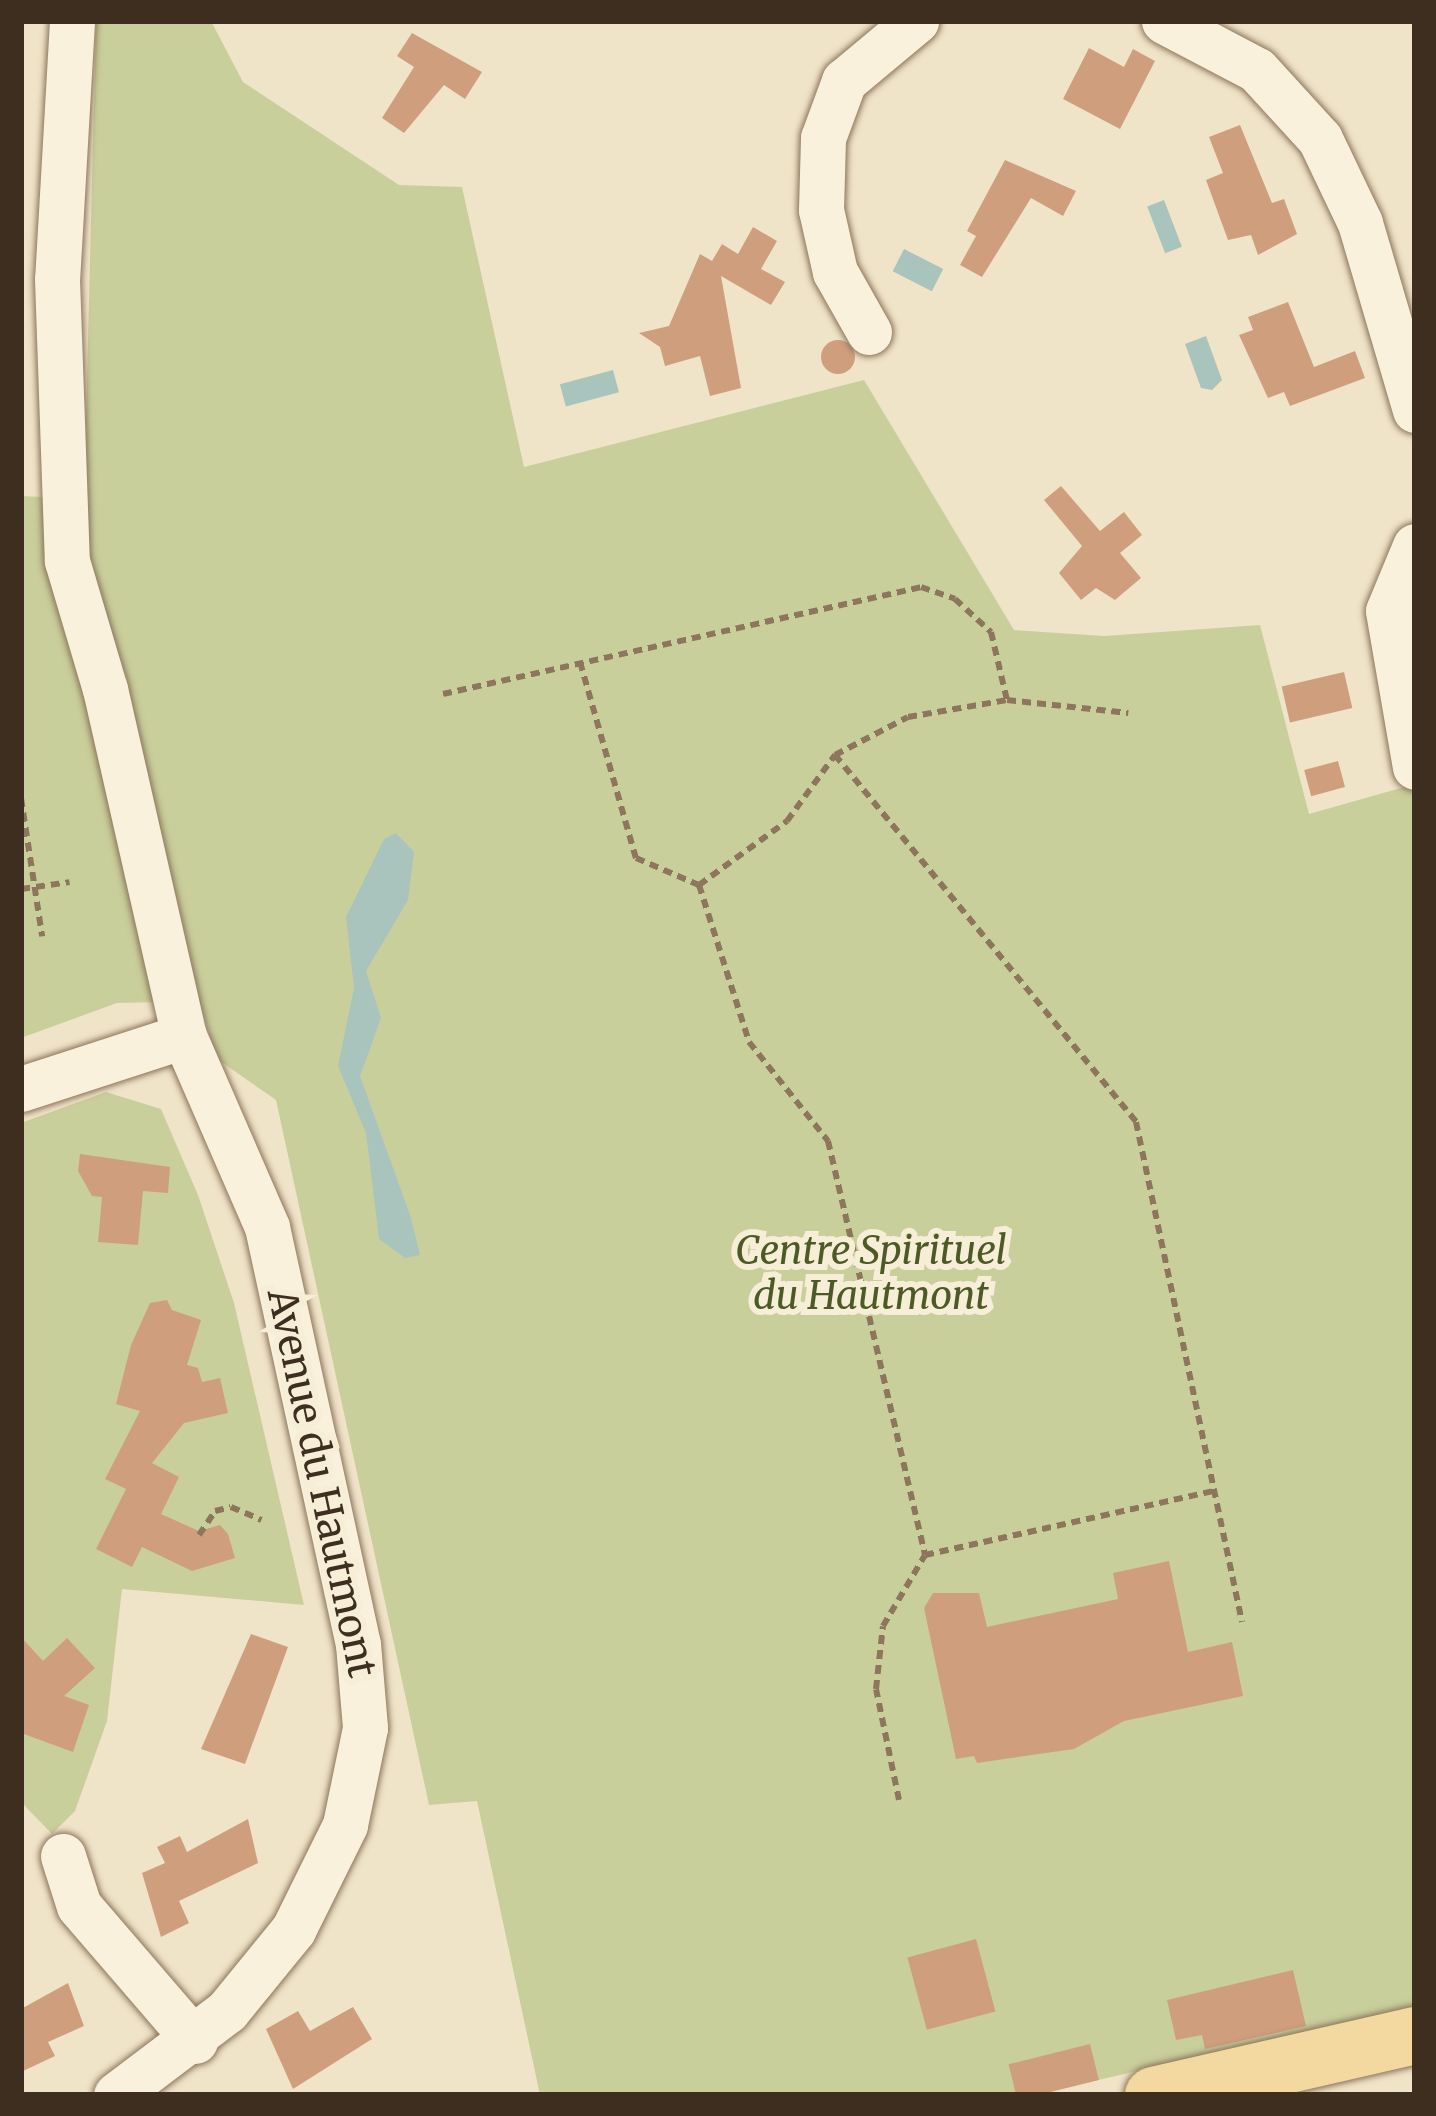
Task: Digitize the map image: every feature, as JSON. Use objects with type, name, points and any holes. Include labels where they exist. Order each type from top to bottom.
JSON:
[{"type":"main road","points":[[1153,2095],[1415,2035]]},
{"type":"street","name":"Avenue du Hautmont","points":[[71,21],[39,354],[67,561],[109,706],[184,1036],[267,1227],[358,1644],[365,1728],[345,1825],[308,1906],[263,1971],[195,2041],[116,2095]]},
{"type":"street","points":[[869,332],[843,293],[826,238],[823,138],[844,81],[916,21]]},
{"type":"street","points":[[1164,21],[1257,70],[1320,139],[1360,223],[1415,410]]},
{"type":"street","points":[[1415,546],[1390,595],[1388,624],[1415,766]]},
{"type":"street","points":[[21,1089],[184,1036]]},
{"type":"street","points":[[63,1856],[80,1906],[195,2041]]},
{"type":"path","points":[[443,694],[921,587],[956,599],[991,632],[1007,700]]},
{"type":"path","points":[[580,662],[636,858],[699,885],[749,1042],[828,1141],[925,1555],[883,1625],[878,1668],[899,1800]]},
{"type":"path","points":[[699,885],[787,820],[835,755],[908,717],[1007,700],[1128,713]]},
{"type":"path","points":[[835,755],[1136,1122],[1242,1622]]},
{"type":"path","points":[[21,798],[42,936]]},
{"type":"path","points":[[21,889],[70,882]]},
{"type":"path","points":[[925,1555],[1214,1491]]},
{"type":"path","points":[[200,1535],[215,1511],[231,1507],[261,1520]]},
{"type":"green space","name":"Centre Spirituel du Hautmont","points":[[96,21],[211,21],[243,82],[399,185],[462,187],[524,467],[864,380],[1014,630],[1104,636],[1260,625],[1309,814],[1415,784],[1415,2006],[1034,2095],[540,2095],[477,1801],[429,1805],[276,1100],[217,1059],[199,1001],[117,1003],[21,1038],[21,496],[84,499]]},
{"type":"green space","points":[[106,1092],[161,1109],[198,1195],[234,1303],[304,1605],[122,1589],[107,1721],[75,1811],[52,1834],[21,1802],[21,1123]]},
{"type":"water","points":[[1164,200],[1182,247],[1165,253],[1147,206]]},
{"type":"water","points":[[904,249],[943,269],[932,291],[893,271]]},
{"type":"water","points":[[1206,336],[1222,380],[1212,390],[1201,388],[1185,344]]},
{"type":"water","points":[[613,370],[619,392],[566,406],[560,384]]},
{"type":"water","points":[[396,833],[414,852],[408,900],[366,971],[381,1018],[360,1076],[411,1218],[420,1255],[405,1258],[379,1239],[366,1133],[338,1066],[354,988],[346,917],[384,839]]},
{"type":"building","points":[[412,33],[482,72],[465,99],[444,85],[404,133],[382,118],[414,67],[397,56]]},
{"type":"building","points":[[1089,48],[1124,67],[1133,49],[1155,61],[1120,129],[1063,99]]},
{"type":"building","points":[[1240,125],[1272,203],[1284,199],[1297,234],[1258,255],[1251,235],[1228,240],[1206,180],[1223,173],[1209,137]]},
{"type":"building","points":[[1005,160],[1076,191],[1063,216],[1031,198],[982,277],[960,265],[976,236],[967,231]]},
{"type":"building","points":[[753,227],[777,241],[761,269],[785,282],[771,305],[721,276],[741,388],[710,396],[700,356],[665,366],[660,347],[639,333],[669,326],[700,254],[712,261],[722,244],[738,254]]},
{"type":"building","points":[[1288,302],[1314,367],[1355,351],[1365,378],[1290,406],[1284,392],[1268,398],[1239,335],[1253,330],[1248,317]]},
{"type":"building","points":[[838,340],[850,345],[855,357],[850,369],[838,374],[826,369],[821,357],[826,345]]},
{"type":"building","points":[[1061,486],[1100,531],[1124,512],[1142,535],[1120,553],[1141,578],[1115,600],[1096,588],[1081,600],[1059,573],[1082,546],[1044,500]]},
{"type":"building","points":[[1344,672],[1352,708],[1290,722],[1282,686]]},
{"type":"building","points":[[1338,761],[1345,787],[1311,796],[1304,770]]},
{"type":"building","points":[[80,1154],[170,1167],[168,1193],[143,1191],[138,1245],[98,1242],[102,1197],[92,1196],[78,1171]]},
{"type":"building","points":[[167,1300],[172,1310],[201,1320],[187,1365],[198,1368],[202,1382],[220,1378],[228,1413],[184,1423],[152,1463],[179,1477],[161,1514],[199,1531],[220,1525],[228,1534],[235,1558],[192,1571],[142,1547],[132,1567],[96,1549],[126,1489],[105,1479],[140,1411],[116,1404],[131,1345],[150,1303]]},
{"type":"building","points":[[1169,1561],[1188,1652],[1232,1642],[1243,1696],[1124,1721],[1074,1749],[977,1763],[974,1756],[956,1759],[924,1608],[933,1593],[979,1593],[987,1627],[1118,1599],[1113,1573]]},
{"type":"building","points":[[251,1634],[288,1647],[245,1764],[201,1749]]},
{"type":"building","points":[[21,1637],[43,1661],[67,1638],[95,1668],[64,1696],[89,1705],[73,1752],[21,1733]]},
{"type":"building","points":[[248,1819],[258,1863],[179,1901],[189,1923],[161,1937],[142,1873],[165,1863],[157,1847],[180,1836],[187,1852]]},
{"type":"building","points":[[976,1939],[995,2011],[927,2030],[907,1957]]},
{"type":"building","points":[[1293,1970],[1306,2026],[1205,2049],[1202,2035],[1176,2040],[1167,2000]]},
{"type":"building","points":[[68,1983],[84,2026],[48,2042],[55,2056],[21,2072],[21,2009]]},
{"type":"building","points":[[353,2007],[372,2039],[293,2089],[266,2029],[298,2011],[310,2031]]},
{"type":"building","points":[[1090,2044],[1099,2080],[1038,2095],[1016,2095],[1008,2064]]}]
